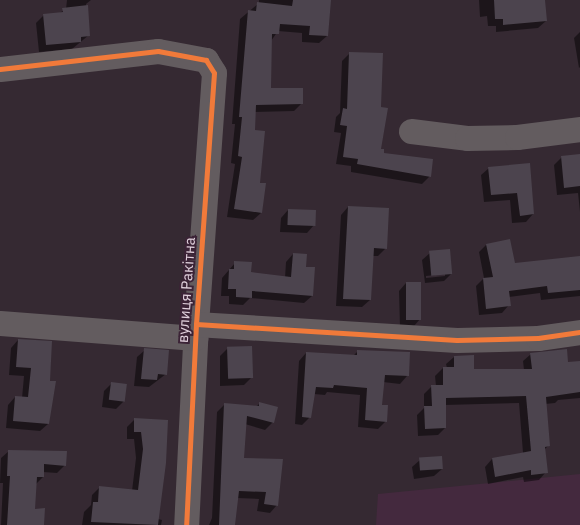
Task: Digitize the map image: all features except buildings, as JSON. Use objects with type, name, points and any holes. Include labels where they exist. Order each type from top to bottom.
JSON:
[{"type":"street","name":"вулиця Ракітна","points":[[0,70],[158,51],[206,60],[214,74],[196,331],[186,525]]},
{"type":"street","points":[[411,130],[467,138],[517,137],[580,129]]},
{"type":"street","points":[[0,323],[457,340],[538,338],[580,332]]},
{"type":"shaded area","points":[[580,474],[580,525],[376,525],[378,494]]},
{"type":"cycle path","points":[[0,69],[158,51],[206,60],[214,73],[196,324],[186,525]]},
{"type":"cycle path","points":[[196,324],[457,340],[538,338],[580,332]]}]
